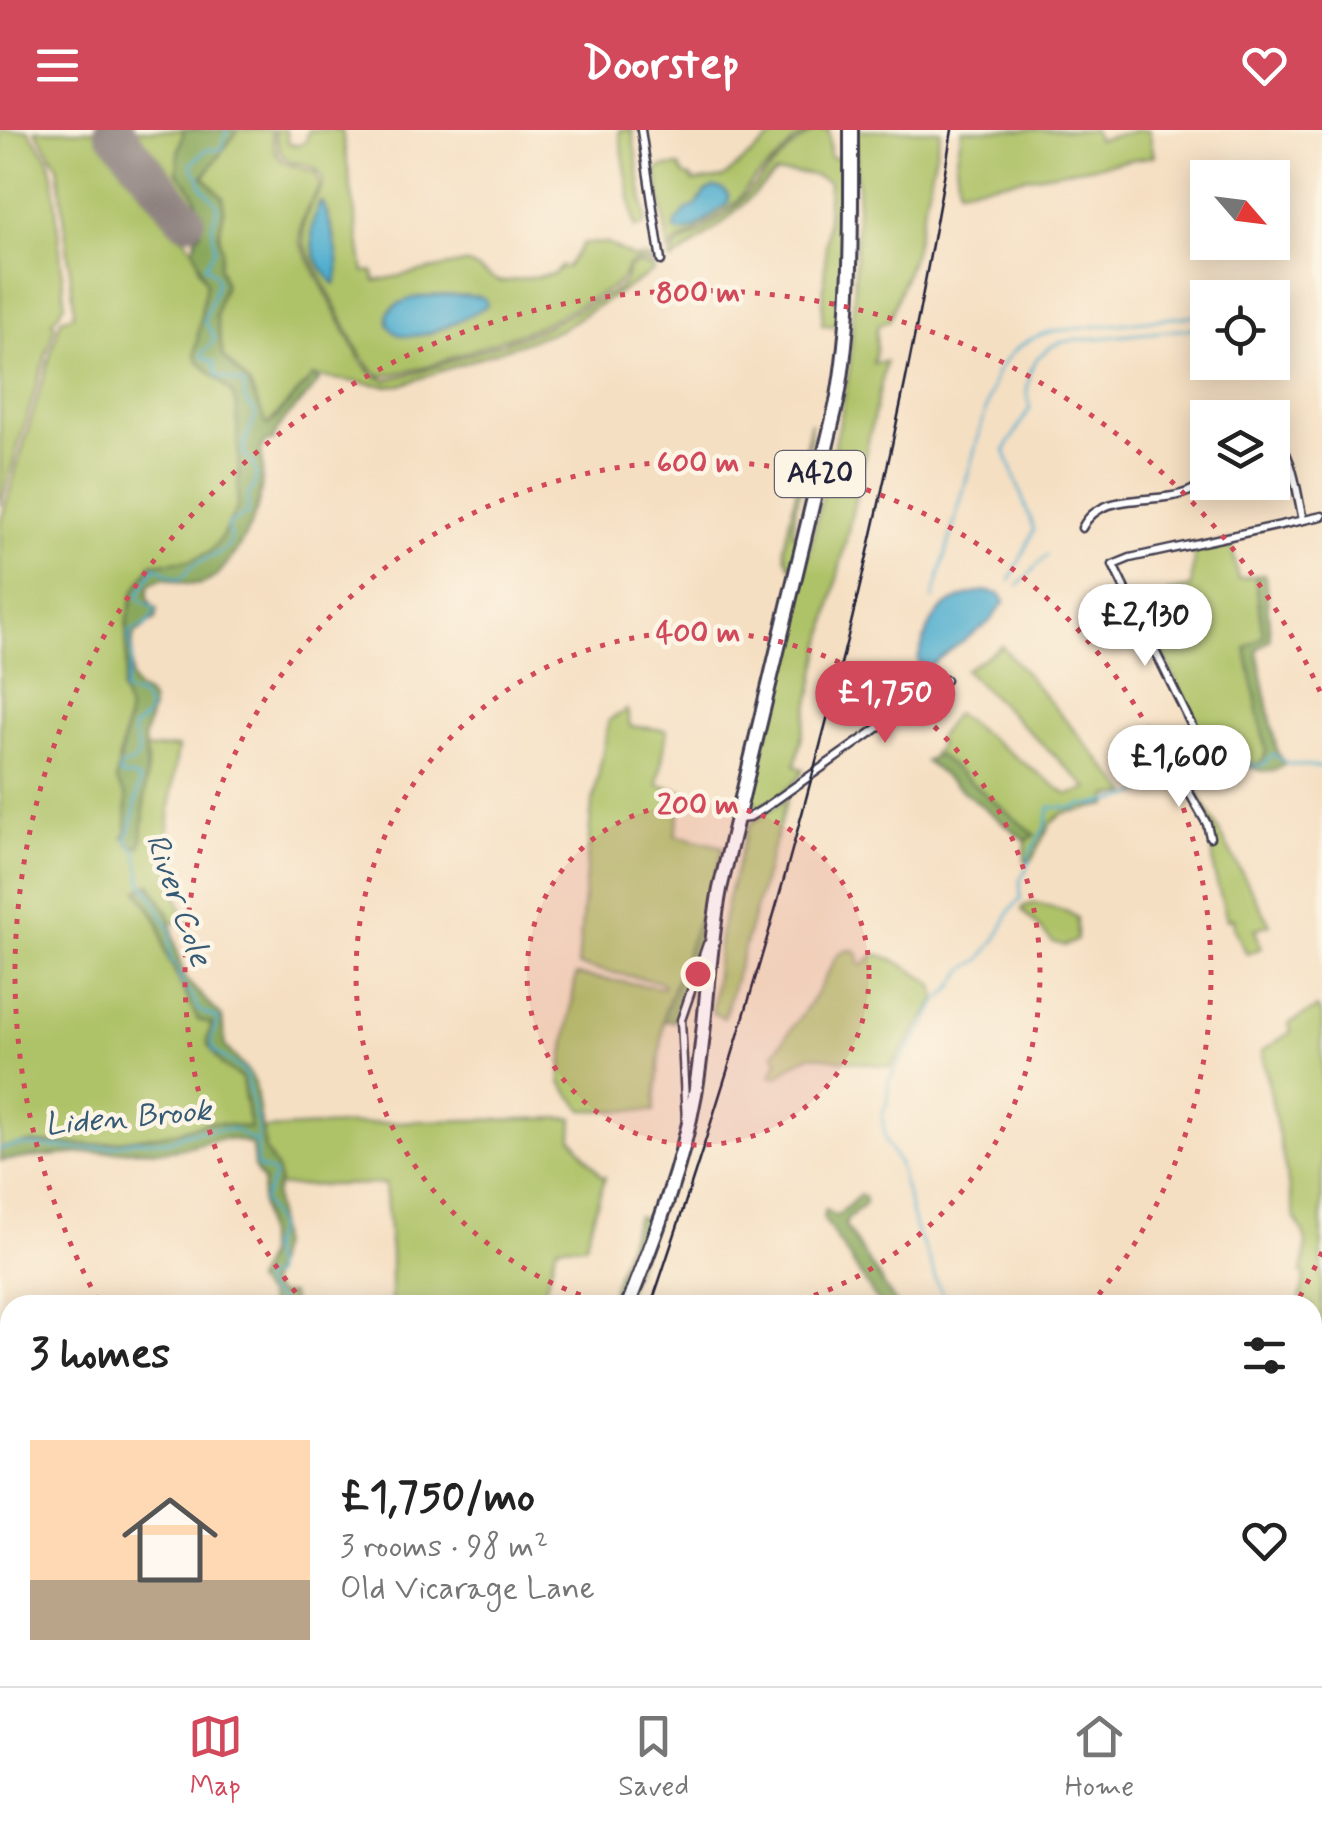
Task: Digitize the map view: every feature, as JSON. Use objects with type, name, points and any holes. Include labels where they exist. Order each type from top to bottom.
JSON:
[{"type":"highway","name":"A420","points":[[632,1295],[670,1189],[687,1128],[701,1056],[720,889],[842,374],[850,130]]},
{"type":"street","points":[[641,130],[662,261]]},
{"type":"street","points":[[1290,462],[1303,520]]},
{"type":"street","points":[[1082,528],[1090,514],[1100,508],[1190,489]]},
{"type":"street","points":[[1210,837],[1208,824],[1178,772],[1192,741],[1192,726],[1113,565],[1322,516]]},
{"type":"street","points":[[737,819],[763,810],[946,680]]},
{"type":"street","points":[[687,1128],[680,1025],[712,936]]},
{"type":"green space","points":[[0,130],[28,130],[48,158],[53,174],[65,304],[52,322],[55,325],[0,506]]},
{"type":"green space","points":[[35,130],[96,130],[194,250],[206,283],[195,354],[232,393],[237,409],[237,508],[221,538],[210,552],[192,560],[152,564],[134,592],[127,621],[122,691],[129,711],[118,762],[142,839],[145,749],[178,747],[169,815],[169,857],[187,922],[171,923],[150,884],[138,891],[159,923],[165,951],[198,1020],[212,1023],[208,1044],[222,1065],[242,1079],[250,1129],[210,1122],[173,1133],[94,1145],[30,1143],[0,1148],[0,523],[61,319],[73,315],[74,307],[58,166]]},
{"type":"green space","points":[[101,130],[122,130],[193,217],[197,224],[194,231],[182,232]]},
{"type":"green space","points":[[129,130],[184,130],[178,153],[198,200],[200,219]]},
{"type":"green space","points":[[184,130],[238,130],[203,177],[223,197],[219,267],[225,284],[216,315],[223,356],[249,384],[267,425],[313,376],[319,380],[281,424],[273,441],[267,441],[261,448],[262,481],[256,510],[226,565],[202,584],[164,578],[150,584],[148,598],[157,609],[156,618],[135,634],[131,678],[136,688],[148,695],[152,709],[144,737],[147,765],[140,847],[131,846],[124,837],[126,796],[116,780],[129,711],[122,691],[127,621],[134,592],[152,564],[192,560],[210,552],[237,508],[239,478],[237,409],[232,393],[195,354],[206,283],[194,250],[201,232],[198,206],[190,187],[177,173]]},
{"type":"green space","points":[[238,130],[271,130],[280,159],[317,174],[320,187],[305,213],[300,243],[361,361],[373,375],[385,380],[423,371],[537,331],[618,289],[629,267],[638,264],[653,267],[654,271],[559,330],[401,385],[313,376],[267,425],[249,384],[223,356],[216,315],[225,284],[219,267],[223,197],[203,178]]},
{"type":"green space","points":[[274,130],[286,130],[288,142],[297,146],[306,142],[308,130],[342,130],[364,272],[373,271],[375,281],[464,263],[502,282],[553,274],[562,266],[566,268],[583,244],[606,243],[634,258],[648,257],[653,263],[631,263],[615,286],[537,327],[423,368],[382,376],[360,354],[304,244],[305,219],[322,188],[322,175],[288,160],[278,146]],"holes":[[[323,202],[337,255],[335,284],[320,265],[313,246],[315,215]],[[455,295],[481,297],[485,307],[425,334],[400,333],[390,327],[390,310],[404,301]]]},
{"type":"green space","points":[[619,130],[632,130],[646,220],[643,226],[635,228]]},
{"type":"green space","points":[[781,130],[813,130],[793,142],[736,202],[676,243],[669,253],[656,171],[679,166],[693,182],[723,178]]},
{"type":"green space","points":[[816,130],[829,130],[830,157],[844,159],[840,326],[822,325],[829,182],[823,179],[775,174],[723,223],[670,259],[677,246],[732,209],[793,146]]},
{"type":"green space","points":[[855,130],[941,130],[914,252],[889,321],[877,329],[873,363],[886,362],[795,766],[803,769],[783,793],[754,808],[752,791],[850,365],[858,186]]},
{"type":"green space","points":[[962,130],[1094,130],[1097,140],[1149,130],[1154,156],[959,189],[956,163]]},
{"type":"green space","points":[[811,422],[793,534],[798,534],[815,436],[825,440],[792,568],[784,547]]},
{"type":"green space","points":[[1231,540],[1238,579],[1255,576],[1263,636],[1246,648],[1266,752],[1263,760],[1253,766],[1236,750],[1208,761],[1196,725],[1142,608],[1169,598],[1168,593],[1191,587],[1195,547]]},
{"type":"green space","points":[[1265,574],[1270,639],[1257,650],[1277,751],[1284,764],[1269,772],[1224,763],[1191,787],[1183,771],[1198,729],[1208,760],[1236,750],[1253,766],[1263,760],[1266,752],[1246,648],[1263,636],[1255,576]]},
{"type":"green space","points":[[1002,646],[1129,794],[1108,796],[1108,805],[1063,813],[1050,824],[1031,861],[1025,861],[1026,841],[1034,835],[938,756],[930,759],[940,744],[936,740],[955,713],[1068,795],[1089,789],[965,670]]},
{"type":"green space","points":[[627,710],[630,726],[667,730],[658,785],[684,792],[675,835],[723,847],[706,914],[702,911],[665,1011],[654,1111],[583,1110],[561,1083],[576,975],[663,988],[664,985],[578,966],[591,813],[609,720]]},
{"type":"green space","points":[[938,755],[1035,835],[1026,841],[925,761]]},
{"type":"green space","points":[[1191,787],[1198,793],[1270,924],[1255,929],[1261,948],[1247,954],[1233,927],[1234,918],[1227,920],[1214,872],[1211,827]]},
{"type":"green space","points":[[787,799],[724,1018],[712,1013],[720,936],[746,834],[750,824]]},
{"type":"green space","points":[[150,884],[169,914],[187,981],[222,1017],[225,1046],[255,1083],[265,1150],[279,1181],[275,1195],[279,1245],[269,1285],[277,1294],[291,1295],[266,1295],[254,1282],[266,1256],[266,1237],[261,1202],[263,1181],[254,1167],[252,1145],[220,1139],[166,1151],[0,1161],[0,1148],[30,1143],[94,1145],[173,1133],[210,1122],[250,1128],[242,1079],[222,1065],[208,1044],[212,1024],[198,1020],[165,951],[159,923],[138,890]]},
{"type":"green space","points":[[1036,903],[1077,918],[1077,940],[1065,946],[1053,942],[1022,910]]},
{"type":"green space","points":[[702,910],[708,916],[706,938],[678,1021],[663,1021],[665,1011]]},
{"type":"green space","points":[[854,950],[863,965],[880,955],[896,961],[934,985],[937,1000],[891,1067],[810,1055],[778,1077],[771,1076],[778,1060],[774,1053],[815,996],[837,956]]},
{"type":"green space","points":[[1317,1008],[1322,1015],[1322,1295],[1301,1295],[1305,1239],[1295,1219],[1262,1051],[1291,1032],[1289,1023]]},
{"type":"green space","points":[[573,1118],[572,1138],[605,1177],[585,1245],[557,1246],[544,1293],[565,1295],[391,1295],[385,1184],[278,1186],[277,1170],[265,1150],[263,1129]]},
{"type":"green space","points":[[860,1195],[865,1197],[865,1204],[845,1226],[890,1295],[873,1295],[823,1218],[825,1210],[837,1216]]},
{"type":"green space","points":[[637,1216],[653,1221],[626,1295],[611,1295]]},
{"type":"water","points":[[714,187],[726,192],[726,205],[695,228],[675,231],[676,222],[687,209],[696,206],[705,192]]},
{"type":"water","points":[[321,202],[338,256],[335,284],[320,266],[313,246],[313,224]]},
{"type":"water","points":[[451,295],[481,297],[487,305],[420,335],[398,334],[388,324],[388,313],[401,303]]},
{"type":"water","points":[[984,591],[1000,594],[1005,601],[989,622],[925,669],[921,668],[919,655],[937,615],[960,598]]},
{"type":"waterway","name":"River Cole","points":[[227,130],[222,149],[206,150],[191,164],[218,207],[212,226],[215,249],[205,266],[218,281],[204,321],[215,338],[202,356],[214,362],[217,376],[244,384],[245,401],[256,416],[243,454],[252,462],[255,483],[248,497],[248,513],[228,525],[231,541],[227,546],[194,565],[180,579],[155,567],[139,594],[140,600],[154,607],[155,613],[147,624],[129,632],[132,659],[124,691],[141,696],[149,710],[133,729],[137,757],[121,766],[119,773],[140,781],[126,839],[137,852],[142,882],[170,931],[170,958],[199,1010],[218,1019],[211,1040],[214,1051],[246,1076],[258,1127],[256,1163],[274,1176],[263,1201],[277,1227],[269,1249],[274,1274],[261,1280],[271,1295]]},
{"type":"waterway","points":[[933,599],[996,374],[1013,352],[1054,331],[1190,316]]},
{"type":"waterway","points":[[1010,581],[1034,530],[1005,450],[1030,408],[1027,389],[1037,358],[1061,342],[1190,329]]},
{"type":"waterway","points":[[1018,586],[1047,555]]},
{"type":"waterway","points":[[1181,769],[1191,762],[1198,747],[1206,763],[1238,751],[1250,766],[1263,765],[1273,754],[1288,764],[1322,767]]},
{"type":"waterway","points":[[943,1295],[916,1231],[899,1164],[886,1142],[882,1115],[888,1101],[888,1083],[936,1003],[964,970],[981,959],[1021,898],[1020,880],[1050,807],[1074,808],[1130,797],[1153,781],[1175,774]]},
{"type":"waterway","name":"Liden Brook","points":[[0,1149],[20,1145],[108,1147],[134,1141],[169,1141],[212,1129],[235,1130],[255,1142]]},
{"type":"runway","points":[[113,130],[186,219]]},
{"type":"railway","points":[[654,1295],[744,1016],[826,724],[896,428],[952,130]]}]
